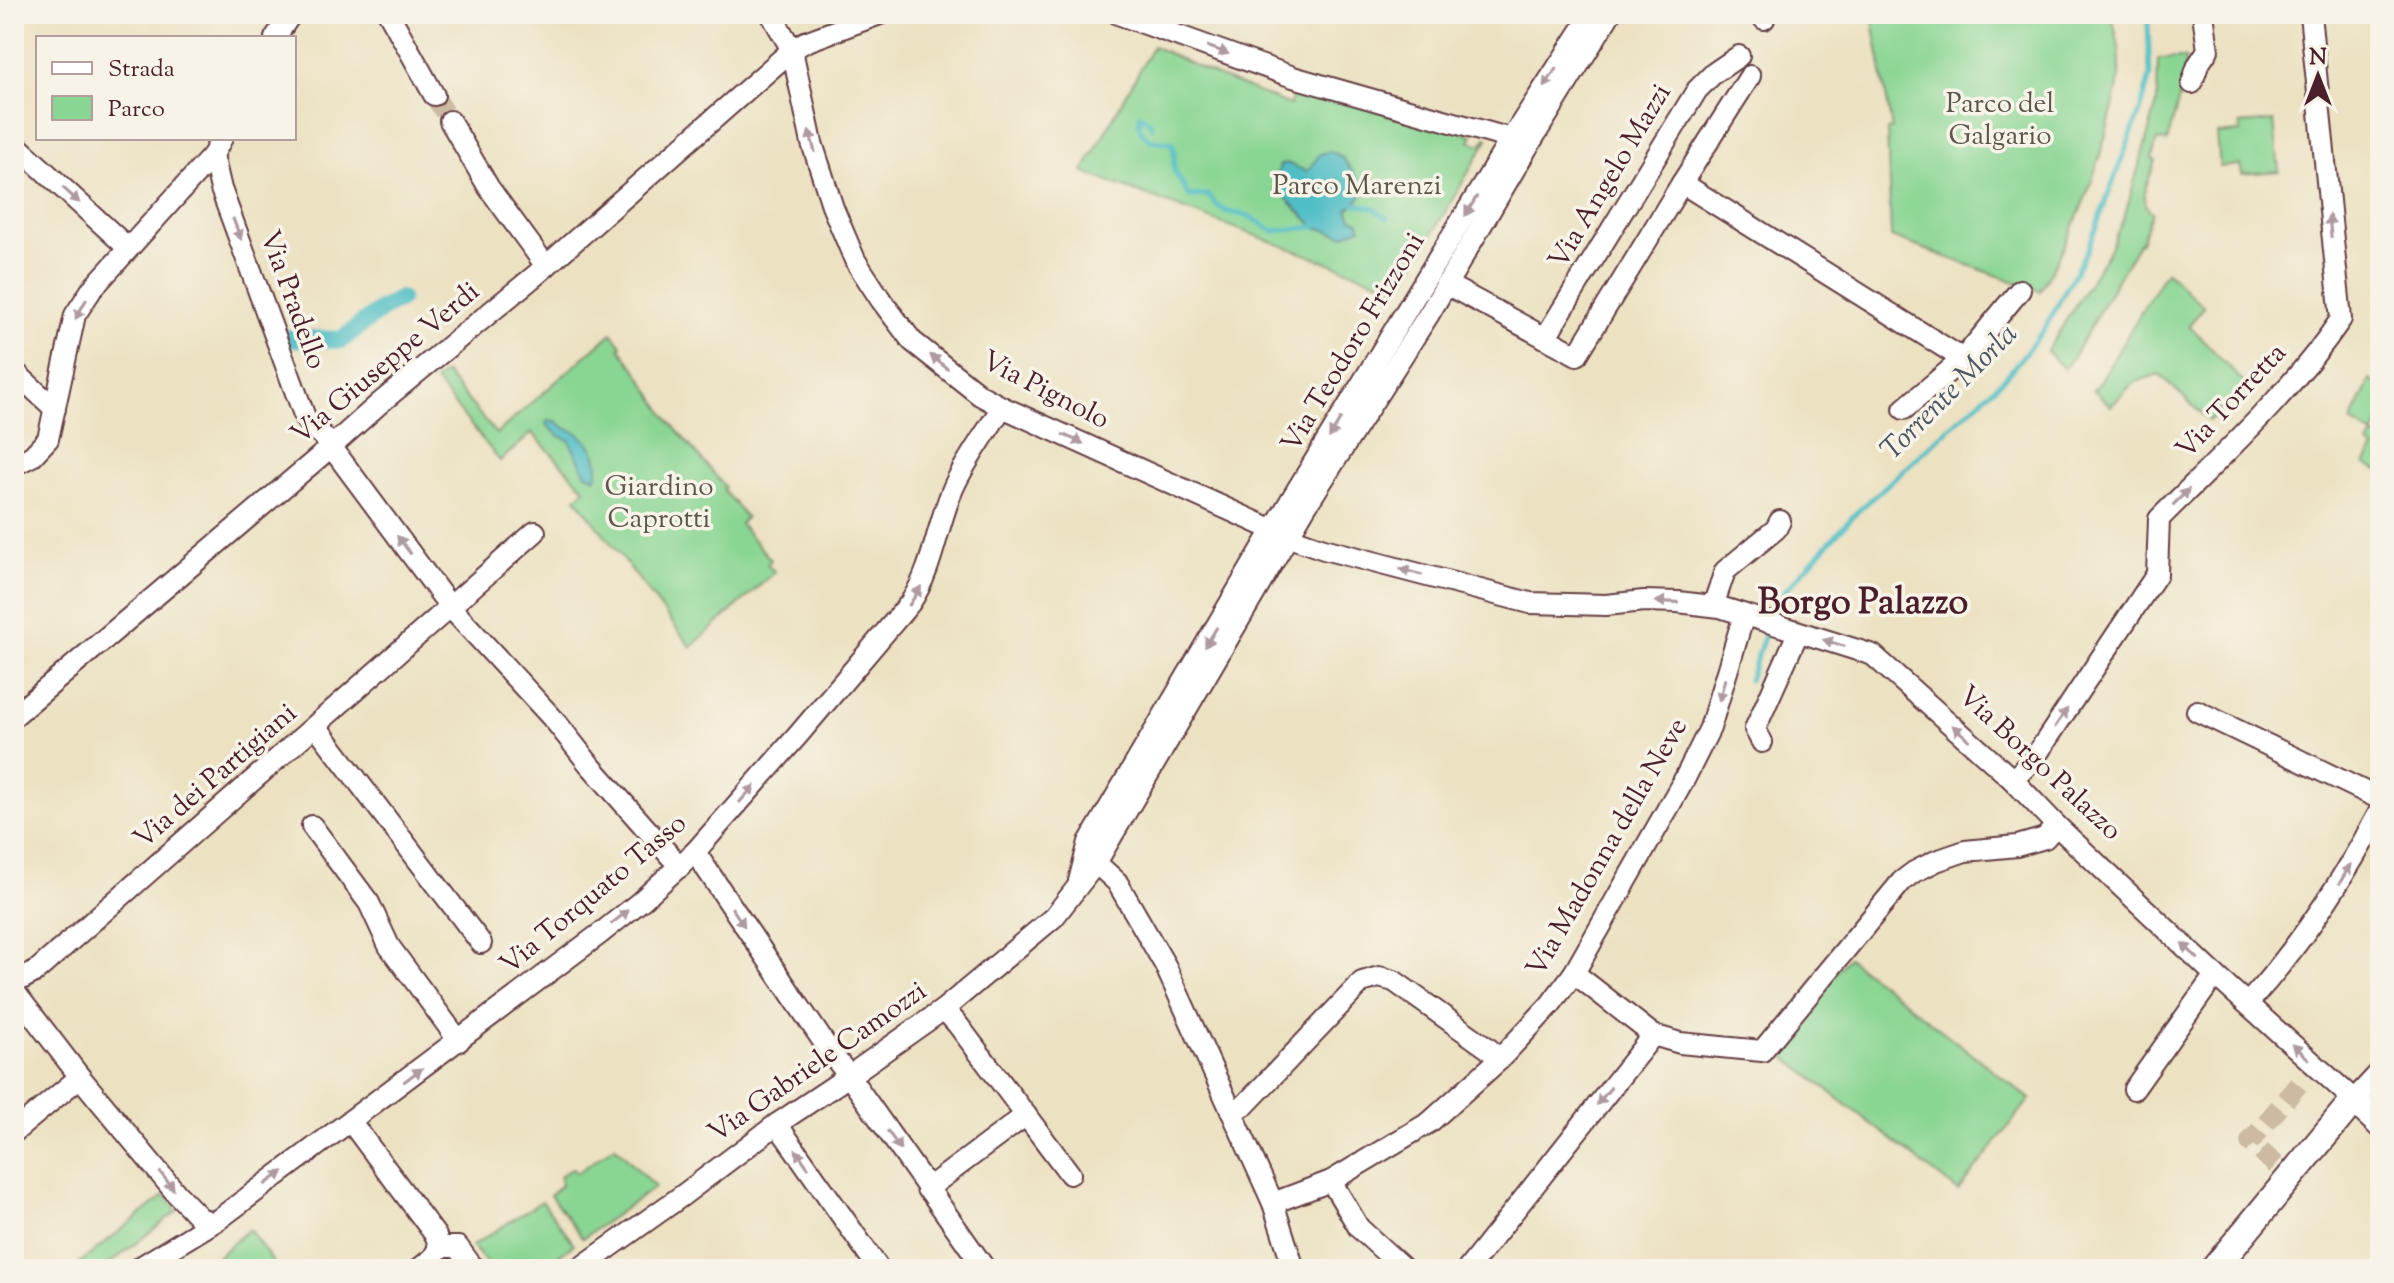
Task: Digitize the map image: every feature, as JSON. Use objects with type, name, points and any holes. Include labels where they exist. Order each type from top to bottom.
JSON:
[{"type":"main road","name":"Via Borgo Palazzo","points":[[2354,1100],[2380,1124]]},
{"type":"main road","points":[[2214,1269],[2354,1100]]},
{"type":"street","points":[[276,36],[291,14]]},
{"type":"street","points":[[389,14],[434,95]]},
{"type":"street","name":"Via Pignolo","points":[[771,14],[792,50],[812,143],[833,208],[855,260],[912,341],[980,395],[1002,407],[1281,542],[1324,549]]},
{"type":"street","name":"Via Giuseppe Verdi","points":[[14,716],[380,403],[546,266],[792,50],[805,42],[880,14]]},
{"type":"street","points":[[1118,14],[1293,77],[1511,139]]},
{"type":"street","name":"Via Teodoro Frizzoni","points":[[1305,505],[1511,139],[1592,14]]},
{"type":"street","name":"Via Teodoro Frizzoni","points":[[1305,505],[1450,287],[1460,263],[1527,148],[1610,14]]},
{"type":"street","points":[[2192,83],[2198,65],[2208,50],[2203,14]]},
{"type":"street","name":"Via Torretta","points":[[2013,780],[2035,757],[2157,574],[2159,519],[2269,408],[2341,319],[2310,14]]},
{"type":"street","name":"Via Angelo Mazzi","points":[[1545,338],[1697,90],[1714,73],[1739,56]]},
{"type":"street","points":[[1450,287],[1577,355],[1750,76]]},
{"type":"street","points":[[450,121],[489,188],[546,266]]},
{"type":"street","points":[[14,143],[128,248]]},
{"type":"street","points":[[14,465],[32,456],[48,439],[75,315],[92,289],[218,146]]},
{"type":"street","name":"Via Pradello","points":[[218,146],[221,189],[306,420],[324,437],[451,608],[556,722],[680,867]]},
{"type":"street","points":[[1682,183],[1963,359]]},
{"type":"street","points":[[1904,409],[1963,359],[2020,290]]},
{"type":"street","points":[[14,371],[55,409]]},
{"type":"street","name":"Via Torquato Tasso","points":[[137,1269],[219,1219],[351,1122],[601,933],[680,867],[910,603],[927,572],[955,483],[1002,407]]},
{"type":"street","points":[[1281,542],[1305,505]]},
{"type":"street","points":[[1713,606],[1725,571],[1776,529],[1780,521]]},
{"type":"street","points":[[451,608],[535,532]]},
{"type":"street","name":"Via Gabriele Camozzi","points":[[1077,888],[1089,842],[1281,542]]},
{"type":"street","name":"Via Gabriele Camozzi","points":[[1096,863],[1116,852],[1281,542]]},
{"type":"street","name":"Via Borgo Palazzo","points":[[1324,549],[1530,603],[1606,605],[1644,601],[1713,606],[1873,655],[2013,780],[2056,825],[2215,975],[2354,1100]]},
{"type":"street","name":"Via dei Partigiani","points":[[14,983],[35,972],[451,608]]},
{"type":"street","name":"Via Madonna della Neve","points":[[1273,1203],[1331,1181],[1430,1122],[1499,1060],[1550,1005],[1574,973],[1684,780],[1710,728],[1747,616]]},
{"type":"street","points":[[1762,742],[1755,729],[1794,631]]},
{"type":"street","points":[[2197,711],[2380,799]]},
{"type":"street","points":[[316,726],[481,943]]},
{"type":"street","name":"Via Gabriele Camozzi","points":[[588,1267],[777,1124],[944,1009],[1028,940],[1054,917],[1096,863],[1114,803]]},
{"type":"street","points":[[2248,1003],[2305,934],[2345,874],[2380,811]]},
{"type":"street","points":[[1574,973],[1653,1035],[1680,1043],[1762,1051],[1902,881],[1914,872],[1965,851],[2017,846],[2045,838],[2056,825]]},
{"type":"street","points":[[312,826],[369,903],[389,946],[459,1041]]},
{"type":"street","points":[[1089,842],[1096,863],[1117,882],[1165,965],[1273,1203],[1294,1269]]},
{"type":"street","points":[[695,852],[831,1053],[985,1269]]},
{"type":"street","points":[[2134,1089],[2215,975]]},
{"type":"street","points":[[1231,1111],[1245,1105],[1362,982],[1379,977],[1394,981],[1489,1049],[1499,1060]]},
{"type":"street","points":[[14,991],[176,1193],[200,1218],[210,1222]]},
{"type":"street","points":[[944,1009],[1070,1174]]},
{"type":"street","points":[[1468,1269],[1653,1035]]},
{"type":"street","points":[[2354,1100],[2380,1072]]},
{"type":"street","points":[[14,1132],[80,1077]]},
{"type":"street","points":[[927,1189],[1026,1115]]},
{"type":"street","points":[[351,1122],[436,1236],[439,1247],[433,1258],[419,1269]]},
{"type":"street","points":[[777,1124],[879,1269]]},
{"type":"street","points":[[1331,1181],[1359,1228],[1404,1269]]},
{"type":"street","points":[[439,1247],[458,1247],[474,1269]]},
{"type":"green space","name":"Parco del Galgario","points":[[1907,14],[2111,14],[2120,57],[2114,104],[2082,207],[2040,291],[1891,237],[1887,130],[1892,129],[1873,21]]},
{"type":"green space","name":"Parco Marenzi","points":[[1153,46],[1290,105],[1295,86],[1473,135],[1470,141],[1481,145],[1488,139],[1405,280],[1400,278],[1394,287],[1083,172]]},
{"type":"green space","points":[[2185,58],[2183,84],[2167,142],[2157,140],[2152,159],[2156,161],[2144,195],[2152,212],[2141,242],[2064,369],[2047,351],[2107,254],[2124,218],[2157,103],[2158,59]]},
{"type":"green space","points":[[2274,121],[2279,171],[2242,174],[2240,165],[2220,167],[2217,134],[2241,132],[2240,124]]},
{"type":"green space","points":[[2167,272],[2204,307],[2189,325],[2246,385],[2209,421],[2159,374],[2133,383],[2111,406],[2093,389]]},
{"type":"green space","name":"Giardino Caprotti","points":[[612,333],[670,422],[746,517],[740,524],[771,560],[767,565],[775,572],[691,647],[576,498],[585,489],[532,433],[500,461],[435,381],[445,373],[496,434]]},
{"type":"green space","points":[[2370,380],[2380,387],[2380,421],[2373,435],[2351,422]]},
{"type":"green space","points":[[2373,435],[2380,438],[2380,471],[2365,464],[2374,449],[2368,445]]},
{"type":"green space","points":[[1848,958],[2030,1099],[1958,1191],[1776,1050]]},
{"type":"green space","points":[[615,1146],[655,1187],[583,1238],[550,1195],[561,1185],[560,1176],[572,1168],[577,1173]]},
{"type":"green space","points":[[165,1195],[177,1211],[103,1269],[72,1269]]},
{"type":"green space","points":[[542,1201],[574,1244],[539,1269],[492,1269],[472,1246]]},
{"type":"green space","points":[[249,1229],[278,1269],[225,1269],[217,1257]]},
{"type":"water","points":[[1330,151],[1342,157],[1365,189],[1348,209],[1361,228],[1343,235],[1315,227],[1282,194],[1277,177],[1280,165],[1287,163],[1309,170],[1320,154]]},
{"type":"water","points":[[547,421],[556,421],[588,442],[597,458],[596,478],[586,474],[569,440],[558,435],[546,424]]},
{"type":"waterway","name":"Torrente Morla","points":[[1771,620],[1784,592],[1857,512],[2005,378],[2045,328],[2088,248],[2141,109],[2150,75],[2145,14]]},
{"type":"waterway","points":[[1140,115],[1150,122],[1152,128]]},
{"type":"waterway","points":[[1140,116],[1141,131]]},
{"type":"waterway","points":[[1143,133],[1150,140],[1171,143],[1174,148],[1174,170],[1189,196],[1208,195],[1217,206],[1228,212],[1249,216],[1273,231],[1315,227]]},
{"type":"waterway","points":[[1354,204],[1370,207]]},
{"type":"waterway","points":[[1373,208],[1387,218]]},
{"type":"waterway","points":[[289,338],[341,340],[400,299]]},
{"type":"waterway","name":"Torrente Morla","points":[[1749,680],[1767,629]]},
{"type":"tunnel","points":[[434,95],[450,121]]},
{"type":"tunnel","points":[[2276,1165],[2250,1142],[2303,1079]]},
{"type":"district","name":"Borgo Palazzo","points":[[1863,604]]}]
